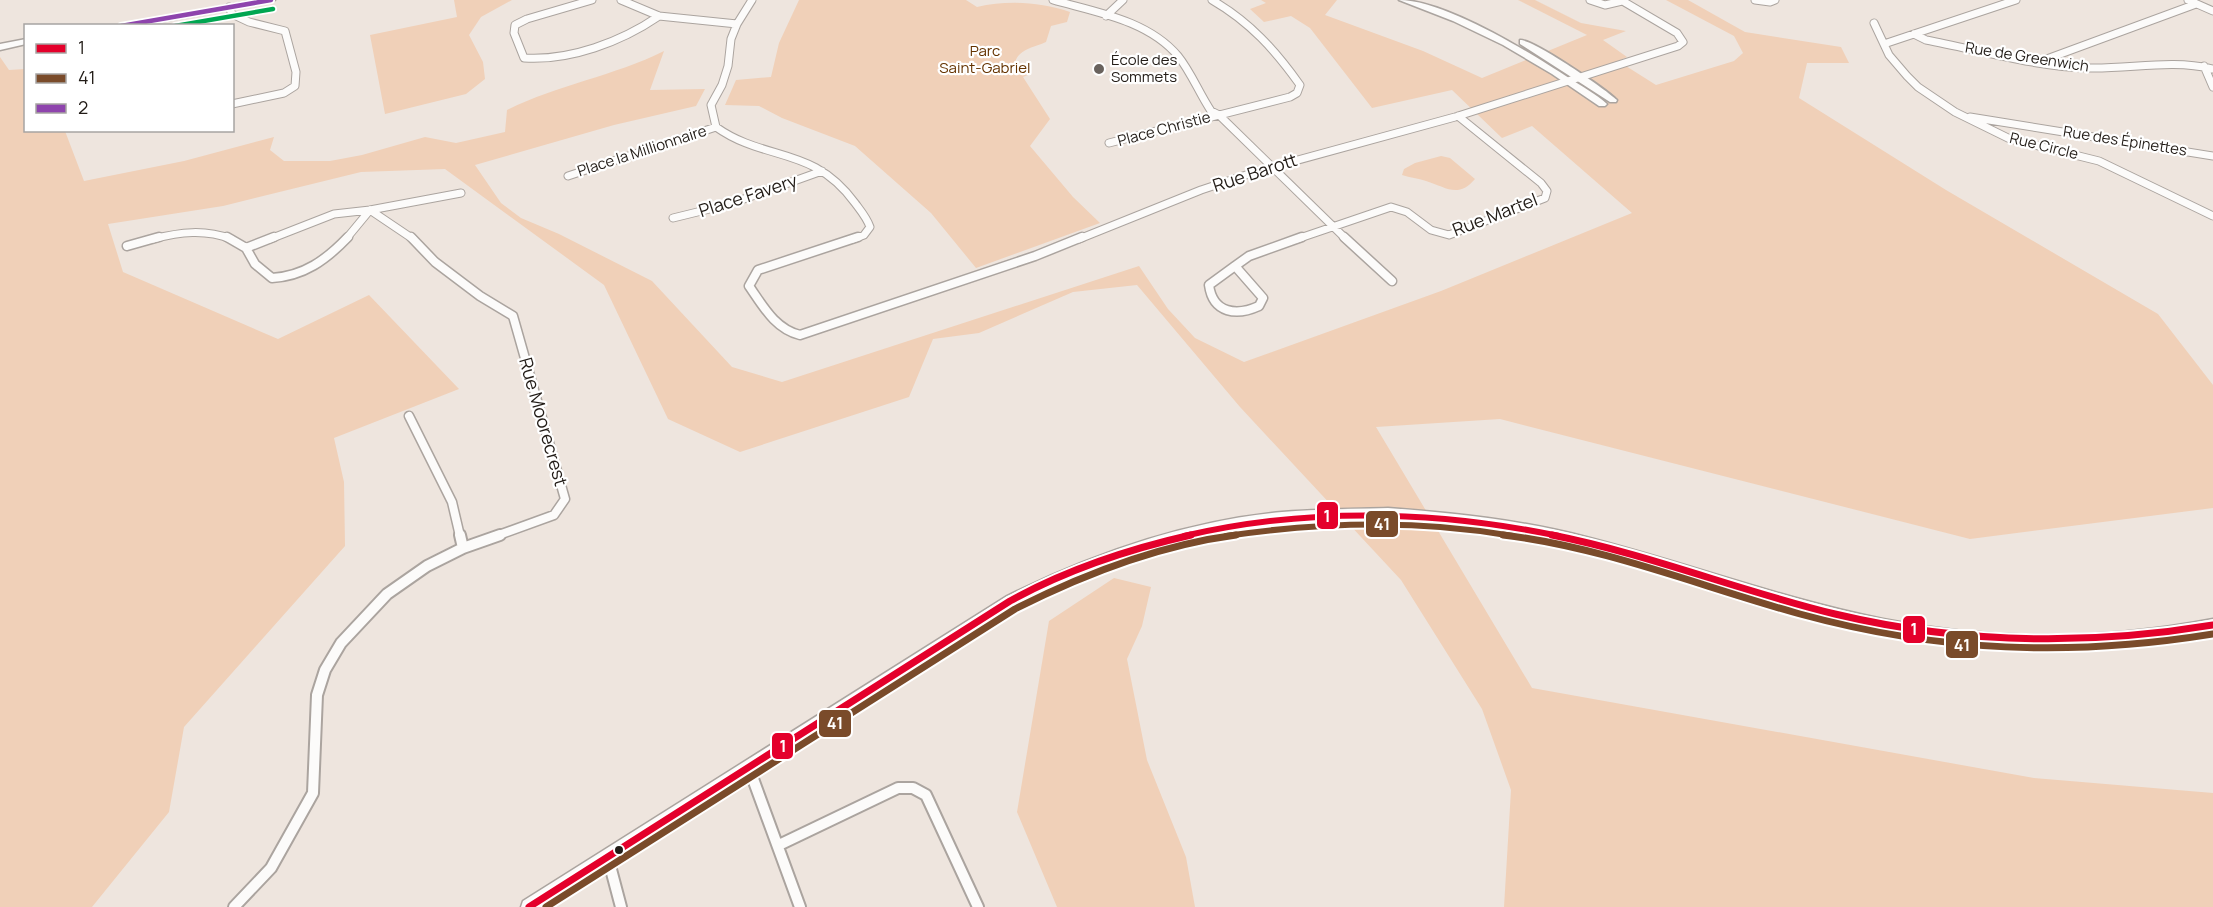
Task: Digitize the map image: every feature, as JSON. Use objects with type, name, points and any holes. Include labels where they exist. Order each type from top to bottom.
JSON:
[{"type":"street","points":[[129,24],[236,4],[271,0]]},
{"type":"street","points":[[592,0],[527,19],[515,25],[514,33],[525,58],[533,60],[582,51],[650,24],[659,16]]},
{"type":"street","points":[[621,0],[659,16],[737,24]]},
{"type":"street","points":[[753,0],[737,24],[731,39],[728,66],[722,85],[711,105],[716,127],[737,140],[788,155],[822,171]]},
{"type":"street","points":[[1053,0],[1142,30],[1169,46],[1188,71],[1209,108],[1392,281]]},
{"type":"street","points":[[1106,16],[1123,0]]},
{"type":"street","name":"Place Christie","points":[[1109,143],[1290,97],[1297,93],[1300,85],[1269,43],[1257,30],[1230,9],[1212,0]]},
{"type":"street","points":[[1403,0],[1437,11],[1513,45],[1602,104]]},
{"type":"street","points":[[1424,0],[1504,32],[1549,57],[1613,100]]},
{"type":"street","name":"Rue Barott","points":[[822,171],[845,189],[868,221],[870,228],[864,234],[758,270],[749,286],[777,324],[788,334],[800,335],[1035,256],[1201,190],[1339,147],[1458,116],[1678,46],[1683,42],[1677,33],[1622,0],[1605,5],[1590,0]]},
{"type":"street","points":[[1755,0],[1770,3],[1775,0]]},
{"type":"street","points":[[1884,44],[2016,0]]},
{"type":"street","points":[[2188,0],[2213,11]]},
{"type":"street","points":[[234,104],[284,93],[295,86],[296,72],[285,31],[249,22],[232,14],[236,4]]},
{"type":"street","points":[[2042,61],[2196,4]]},
{"type":"street","name":"Rue Circle","points":[[1874,23],[1889,55],[1918,87],[1966,118],[2010,139],[2099,161],[2213,216]]},
{"type":"street","name":"Rue de Greenwich","points":[[1914,34],[1926,40],[2085,68],[2155,63],[2204,66],[2213,69]]},
{"type":"street","points":[[0,47],[24,41]]},
{"type":"street","points":[[2204,66],[2213,87]]},
{"type":"street","name":"Rue Martel","points":[[1235,266],[1263,298],[1259,306],[1240,313],[1228,312],[1208,291],[1209,285],[1235,266],[1249,256],[1380,209],[1394,207],[1405,211],[1426,229],[1437,234],[1449,234],[1545,198],[1547,191],[1541,183],[1458,116]]},
{"type":"street","name":"Rue des Épinettes","points":[[1966,118],[1972,116],[2213,156]]},
{"type":"street","name":"Place la Millionnaire","points":[[568,176],[619,156],[645,151],[716,127]]},
{"type":"street","name":"Place Favery","points":[[673,218],[717,210],[822,171]]},
{"type":"street","points":[[246,248],[334,214],[370,210],[461,193]]},
{"type":"street","points":[[127,246],[169,234],[209,231],[234,237],[246,248],[255,264],[272,278],[295,276],[324,259],[357,228],[370,210]]},
{"type":"street","name":"Rue Moorecrest","points":[[234,907],[271,868],[313,793],[317,694],[325,670],[341,643],[387,594],[428,566],[463,548],[554,515],[565,499],[513,316],[471,289],[435,262],[412,238],[370,210]]},
{"type":"street","points":[[2202,210],[2213,211]]},
{"type":"street","points":[[409,416],[452,502],[463,548]]},
{"type":"street","points":[[530,907],[961,630],[1046,582],[1151,543],[1211,528],[1280,517],[1381,512],[1469,519],[1506,525],[1618,551],[1839,615],[1909,629],[1964,636],[2026,642],[2079,642],[2173,633],[2213,625]]},
{"type":"street","points":[[749,768],[800,907]]},
{"type":"street","points":[[779,845],[898,788],[913,788],[926,795],[978,907]]},
{"type":"street","points":[[608,858],[621,907]]},
{"type":"green space","points":[[454,0],[512,0],[481,17],[469,35],[483,62],[485,79],[466,94],[385,114],[370,35],[457,17]]},
{"type":"green space","name":"Parc Saint-Gabriel","points":[[799,0],[966,0],[977,7],[1000,3],[1024,3],[1070,12],[1067,22],[1051,26],[1046,42],[1023,52],[1015,63],[1030,74],[1023,77],[1050,119],[1030,146],[1073,197],[1100,223],[976,268],[931,213],[855,146],[782,118],[759,106],[725,105],[736,80],[771,77],[779,43]]},
{"type":"green space","points":[[1261,0],[1337,0],[1325,15],[1423,51],[1482,78],[1587,35],[1518,0],[1535,0],[1581,23],[1626,31],[1603,40],[1627,57],[1618,61],[1656,85],[1734,61],[1743,53],[1734,36],[1666,0],[1688,0],[1745,32],[1841,47],[1849,63],[1807,63],[1799,98],[1946,190],[2158,314],[2213,385],[2213,508],[1970,539],[1500,419],[1376,427],[1532,688],[2034,778],[2213,793],[2213,907],[1504,907],[1511,790],[1482,709],[1401,580],[1240,407],[1137,285],[1073,292],[979,333],[933,339],[909,397],[740,452],[668,419],[604,285],[445,169],[361,172],[223,206],[108,224],[123,272],[278,339],[369,295],[459,389],[334,438],[344,482],[345,546],[184,727],[169,812],[92,907],[0,907],[0,57],[9,70],[24,69],[24,132],[65,132],[84,181],[184,161],[274,137],[270,150],[284,161],[330,161],[362,155],[425,137],[456,143],[505,132],[507,110],[526,101],[645,60],[664,51],[650,90],[705,89],[696,106],[614,125],[475,165],[501,203],[521,218],[559,234],[652,281],[732,367],[782,382],[1139,266],[1168,309],[1195,338],[1244,362],[1441,291],[1632,213],[1532,126],[1502,138],[1452,90],[1372,108],[1310,28],[1291,16],[1264,22],[1250,9],[1266,3]]},
{"type":"green space","points":[[1441,156],[1450,158],[1475,179],[1463,189],[1452,190],[1402,175],[1404,169],[1415,163]]},
{"type":"green space","points":[[1114,578],[1151,587],[1142,626],[1127,659],[1147,760],[1186,857],[1195,907],[1057,907],[1017,812],[1049,621]]},
{"type":"transit line","name":"2","points":[[133,24],[271,0]]},
{"type":"transit line","points":[[187,24],[273,9]]},
{"type":"transit line","name":"1","points":[[529,907],[1019,596],[1086,566],[1155,543],[1225,527],[1296,517],[1367,514],[1439,517],[1511,526],[1615,549],[1836,614],[1930,632],[1977,637],[2024,640],[2119,638],[2213,625]]},
{"type":"transit line","name":"41","points":[[546,907],[1015,609],[1089,575],[1157,552],[1226,536],[1296,526],[1367,523],[1439,527],[1510,535],[1612,558],[1831,622],[1878,633],[1974,646],[2022,649],[2117,647],[2213,634]]},
{"type":"place","name":"École des Sommets","points":[[1099,69]]}]
